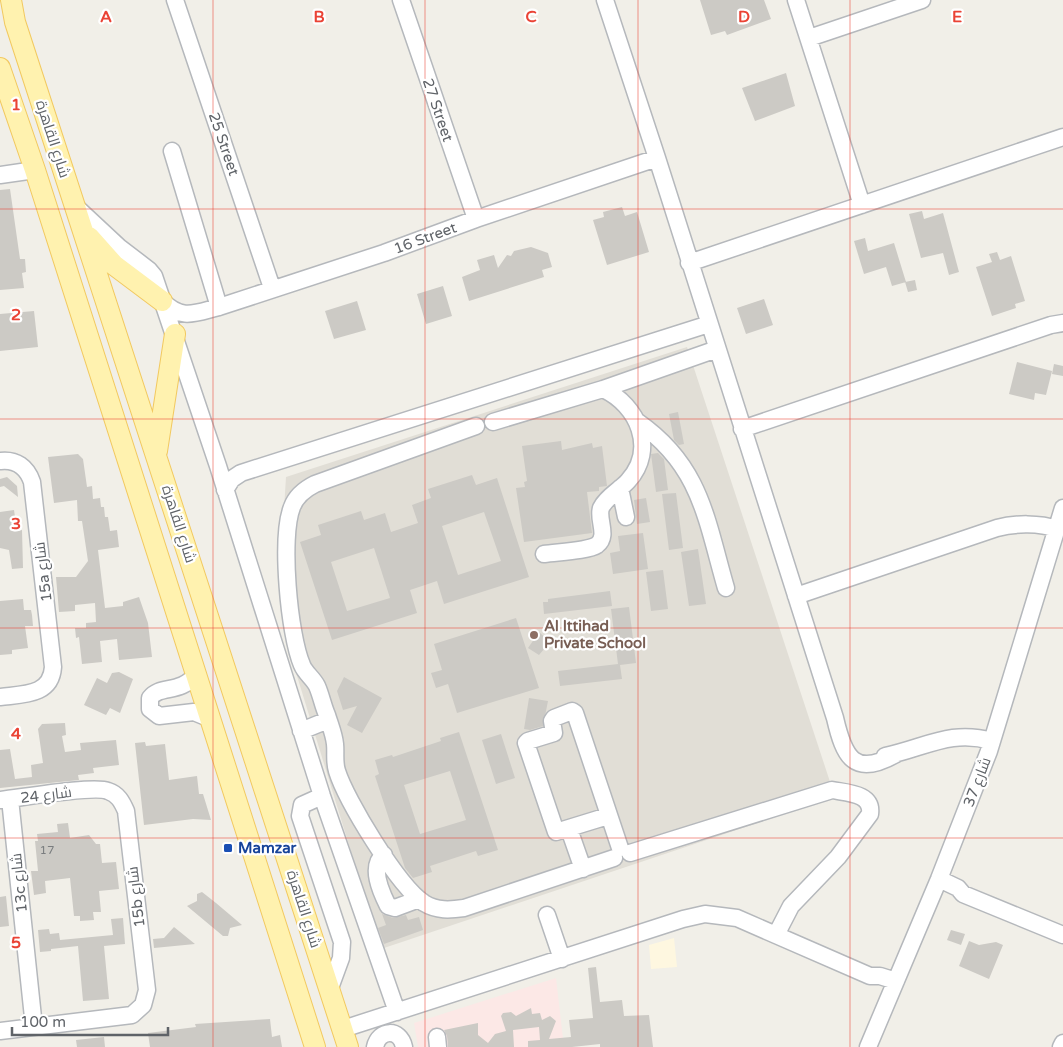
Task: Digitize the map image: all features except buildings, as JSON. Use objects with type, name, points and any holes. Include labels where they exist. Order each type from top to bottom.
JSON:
[{"type":"main road","name":"شارع القاهرة","points":[[11,0],[15,22],[346,1038]]},
{"type":"main road","name":"شارع القاهرة","points":[[0,68],[35,170],[315,1047]]},
{"type":"main road","points":[[82,229],[114,265],[162,301]]},
{"type":"main road","points":[[156,455],[175,334]]},
{"type":"main road","points":[[218,742],[220,732],[225,729],[235,731],[279,859],[297,887]]},
{"type":"street","name":"25 Street","points":[[175,0],[272,288]]},
{"type":"street","name":"27 Street","points":[[401,0],[476,219]]},
{"type":"street","points":[[605,0],[835,718],[844,752],[852,760],[863,764],[874,764],[942,738],[970,739],[977,737],[990,746]]},
{"type":"street","points":[[796,0],[862,204]]},
{"type":"street","points":[[809,38],[922,0]]},
{"type":"street","points":[[689,263],[1063,137]]},
{"type":"street","points":[[172,151],[219,307]]},
{"type":"street","name":"16 Street","points":[[192,314],[219,307],[272,288],[384,253],[476,219],[657,158]]},
{"type":"street","points":[[0,175],[35,170]]},
{"type":"street","points":[[75,205],[119,248],[152,274],[175,334],[218,466],[322,796],[397,1012]]},
{"type":"street","points":[[162,301],[174,312],[192,314]]},
{"type":"street","points":[[175,334],[180,324],[192,314]]},
{"type":"street","points":[[742,429],[1051,325],[1063,323]]},
{"type":"street","points":[[225,490],[232,479],[241,473],[709,324]]},
{"type":"street","points":[[716,349],[603,389],[493,422],[492,428],[487,432],[481,432],[476,426],[315,484],[301,492],[292,506],[287,550],[292,622],[302,664],[317,686],[328,720],[335,744],[335,764],[339,776],[359,817],[384,856],[419,899],[436,908],[457,909],[583,869],[622,853],[832,790],[862,796],[870,805],[870,814],[838,857],[791,906],[776,934]]},
{"type":"street","points":[[603,389],[624,402],[638,422],[668,447],[692,479],[700,497],[726,588]]},
{"type":"street","points":[[544,554],[597,545],[602,534],[601,509],[606,500],[629,480],[640,458],[642,446],[638,422]]},
{"type":"street","name":"15a شارع","points":[[0,461],[16,462],[23,467],[32,482],[53,666],[53,674],[45,687],[31,693],[0,697]]},
{"type":"street","points":[[218,466],[241,473]]},
{"type":"street","points":[[620,488],[626,517]]},
{"type":"street","name":"شارع 37","points":[[868,1047],[936,884],[990,746],[1057,534],[1063,508]]},
{"type":"street","points":[[796,596],[997,528],[1016,525],[1036,527],[1043,525],[1057,534]]},
{"type":"street","points":[[197,674],[184,686],[154,693],[150,698],[150,709],[159,716],[194,712],[211,719]]},
{"type":"street","points":[[608,816],[556,832],[526,744],[528,741],[554,733],[552,721],[554,718],[572,712],[575,713],[622,853]]},
{"type":"street","points":[[301,731],[328,720]]},
{"type":"street","name":"15b شارع","points":[[34,1027],[124,1017],[138,1011],[143,1005],[147,990],[126,811],[117,796],[100,789],[91,790]]},
{"type":"street","name":"شارع 24","points":[[5,800],[91,790]]},
{"type":"street","points":[[322,796],[302,805],[300,816],[342,942],[341,958],[330,988]]},
{"type":"street","name":"13c شارع","points":[[5,800],[34,1027]]},
{"type":"street","points":[[569,829],[583,869]]},
{"type":"street","points":[[384,856],[378,861],[376,870],[388,906],[395,908],[419,899]]},
{"type":"street","points":[[936,884],[958,888],[963,894],[1063,935]]},
{"type":"street","points":[[552,914],[567,957]]},
{"type":"street","points":[[346,1038],[397,1012],[683,919],[705,914],[737,918],[870,976],[880,976],[894,986]]},
{"type":"street","points":[[0,1031],[34,1027]]},
{"type":"street","points":[[375,1047],[378,1039],[383,1034],[391,1033],[398,1035],[404,1047]]},
{"type":"street","points":[[1061,1047],[1063,1043]]},
{"type":"shaded area","name":"Al Ittihad Private School","points":[[687,347],[835,797],[381,949],[289,650],[279,592],[286,477]]},
{"type":"shaded area","points":[[674,938],[677,967],[651,969],[649,945]]},
{"type":"shaded area","points":[[556,978],[564,1047],[418,1047],[414,1023]]},
{"type":"place","name":"Al Ittihad Private School","points":[[534,635]]},
{"type":"place","name":"Mamzar","points":[[228,848]]}]
